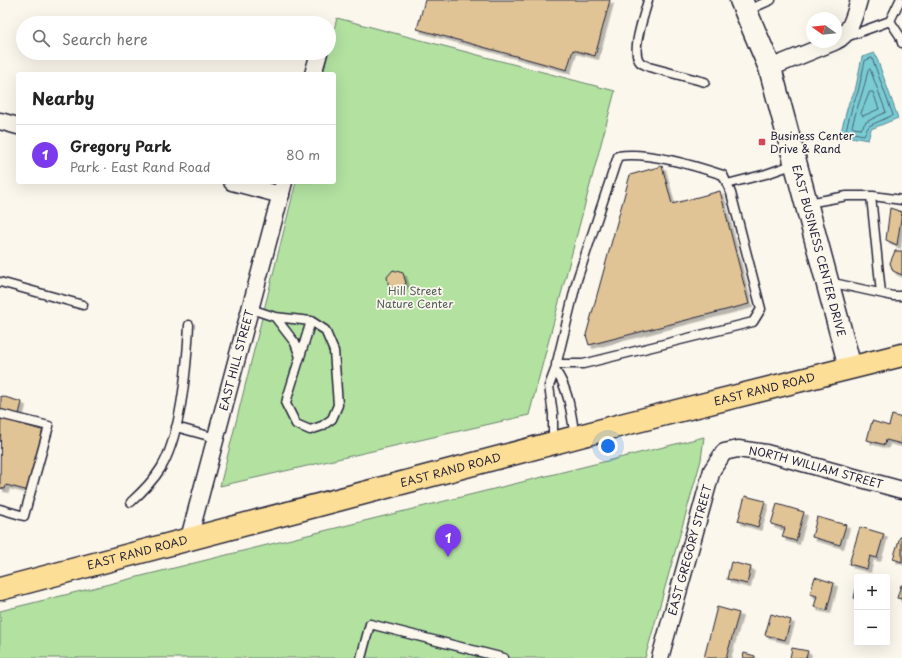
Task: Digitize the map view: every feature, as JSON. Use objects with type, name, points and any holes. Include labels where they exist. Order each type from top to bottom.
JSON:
[{"type":"main road","name":"EAST RAND ROAD","points":[[0,590],[189,538],[553,443],[902,355]]},
{"type":"street","points":[[842,34],[854,18],[858,0]]},
{"type":"street","name":"EAST BUSINESS CENTER DRIVE","points":[[743,6],[770,68],[850,367]]},
{"type":"street","points":[[770,68],[820,48]]},
{"type":"street","points":[[314,72],[317,60]]},
{"type":"street","points":[[0,121],[16,125]]},
{"type":"street","points":[[249,184],[283,188]]},
{"type":"street","name":"EAST HILL STREET","points":[[189,538],[283,188]]},
{"type":"street","name":"NORTH WILLIAM STREET","points":[[730,450],[747,449],[766,453],[902,490]]},
{"type":"street","name":"EAST GREGORY STREET","points":[[660,658],[712,470],[718,458],[724,452],[730,450]]},
{"type":"lane","points":[[648,0],[636,45],[636,54],[640,62],[648,67],[705,82]]},
{"type":"lane","points":[[743,6],[771,0]]},
{"type":"lane","points":[[842,39],[890,21],[900,0]]},
{"type":"lane","points":[[890,21],[900,36],[902,43]]},
{"type":"lane","points":[[553,443],[554,414],[549,386],[556,367],[577,280],[618,156],[631,153],[701,168],[723,175],[731,193],[746,244],[762,309],[753,322],[583,364],[556,367]]},
{"type":"lane","points":[[727,184],[766,174],[796,163]]},
{"type":"lane","points":[[806,203],[847,196],[871,196],[902,200]]},
{"type":"lane","points":[[871,196],[881,293]]},
{"type":"lane","points":[[0,282],[83,305]]},
{"type":"lane","points":[[828,282],[893,296],[902,296]]},
{"type":"lane","points":[[251,309],[275,317],[311,322],[325,330],[334,351],[338,405],[332,419],[322,426],[310,430],[296,424],[286,404],[311,322]]},
{"type":"lane","points":[[275,317],[295,343],[300,357]]},
{"type":"lane","points":[[131,502],[147,487],[161,468],[168,454],[176,427],[188,348],[189,325]]},
{"type":"lane","points":[[556,367],[563,381],[570,408],[575,438]]},
{"type":"lane","points":[[0,414],[49,426],[24,516],[0,509]]},
{"type":"lane","points":[[176,427],[216,438]]},
{"type":"lane","points":[[361,658],[370,624],[504,658]]},
{"type":"green space","name":"Hill Street Nature Center","points":[[337,18],[615,91],[529,415],[220,486],[296,184],[336,184],[336,72],[324,72],[326,60],[336,60]]},
{"type":"green space","points":[[704,437],[701,460],[645,658],[0,658],[0,611]]},
{"type":"water","points":[[875,53],[898,118],[871,129],[868,140],[840,135],[849,102],[855,91],[862,57]]},
{"type":"building","points":[[425,0],[610,0],[595,56],[573,50],[567,70],[417,29]]},
{"type":"building","points":[[662,166],[672,204],[720,191],[749,304],[589,345],[586,335],[630,175]]},
{"type":"building","points":[[890,208],[902,212],[897,245],[886,240]]},
{"type":"building","points":[[895,251],[902,251],[902,275],[893,271],[890,263]]},
{"type":"building","points":[[393,270],[403,273],[406,283],[399,291],[389,287],[387,277]]},
{"type":"building","points":[[1,396],[22,402],[17,423],[45,431],[29,491],[6,485],[5,489],[0,488]]},
{"type":"building","points":[[892,415],[902,418],[902,444],[886,440],[885,445],[867,440],[872,421],[889,426]]},
{"type":"building","points":[[745,496],[765,501],[758,527],[738,521]]},
{"type":"building","points":[[777,504],[804,512],[796,541],[782,537],[785,528],[771,524]]},
{"type":"building","points":[[817,517],[846,525],[840,545],[812,537]]},
{"type":"building","points":[[860,527],[884,534],[877,558],[870,556],[867,569],[849,564]]},
{"type":"building","points":[[900,537],[902,537],[902,562],[893,559]]},
{"type":"building","points":[[731,562],[751,567],[747,584],[727,579]]},
{"type":"building","points":[[815,577],[834,583],[827,610],[814,607],[817,596],[810,594]]},
{"type":"building","points":[[902,585],[902,599],[897,598]]},
{"type":"building","points":[[717,607],[739,613],[726,658],[704,658]]},
{"type":"building","points":[[771,614],[791,620],[785,640],[765,635]]},
{"type":"building","points":[[792,648],[808,651],[806,658],[790,658]]},
{"type":"building","points":[[744,653],[755,656],[755,658],[743,658]]},
{"type":"place","name":"Business Center Drive & Rand","points":[[762,142]]},
{"type":"place","name":"Gregory Park","points":[[448,557]]}]
